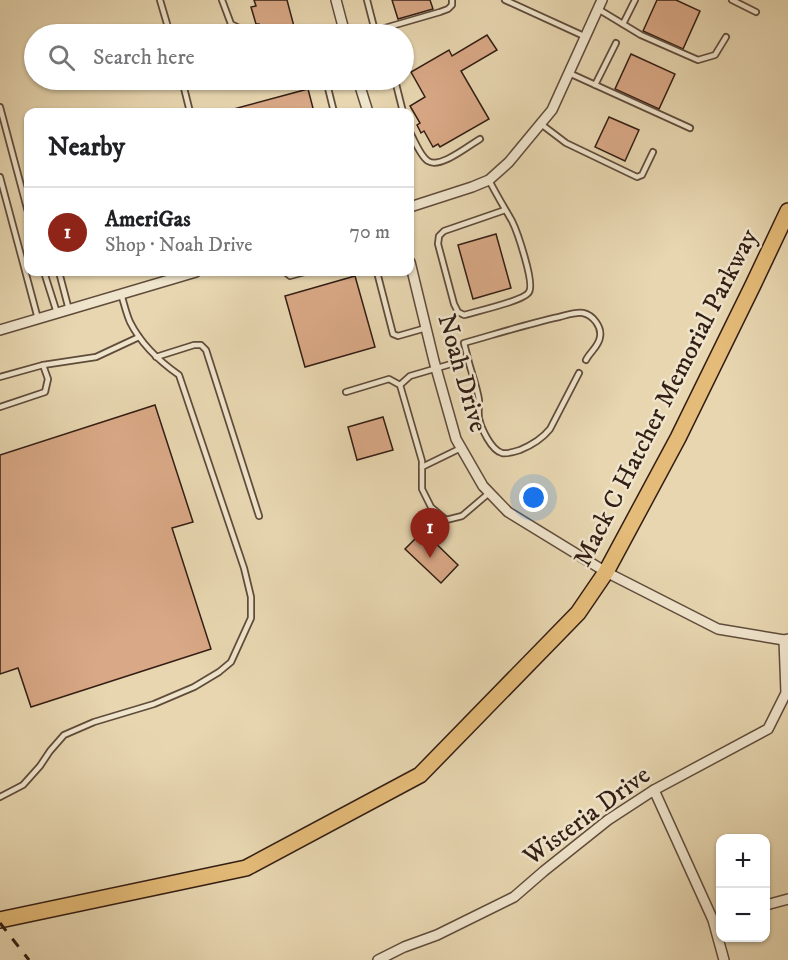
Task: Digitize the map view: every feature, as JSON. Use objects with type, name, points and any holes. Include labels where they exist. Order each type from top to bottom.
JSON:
[{"type":"main road","name":"Mack C Hatcher Memorial Parkway","points":[[0,920],[246,868],[420,775],[578,613],[606,572],[678,438],[788,211]]},
{"type":"street","points":[[336,0],[342,24]]},
{"type":"street","points":[[414,206],[489,180],[509,162],[552,110],[600,4]]},
{"type":"street","points":[[360,90],[365,108]]},
{"type":"street","points":[[0,330],[182,276]]},
{"type":"street","name":"Noah Drive","points":[[413,276],[456,440],[483,486],[508,512],[606,572],[718,629],[786,639]]},
{"type":"street","name":"Wisteria Drive","points":[[378,960],[404,947],[437,935],[514,897],[608,820],[654,790],[768,729],[786,693],[786,639]]},
{"type":"street","points":[[654,790],[716,917]]},
{"type":"street","points":[[770,904],[788,899]]},
{"type":"street","points":[[721,942],[724,960]]},
{"type":"lane","points":[[160,0],[167,24]]},
{"type":"lane","points":[[222,0],[231,24]]},
{"type":"lane","points":[[367,0],[373,24]]},
{"type":"lane","points":[[399,24],[448,9],[453,0]]},
{"type":"lane","points":[[506,0],[586,36]]},
{"type":"lane","points":[[623,24],[635,0]]},
{"type":"lane","points":[[732,0],[756,12]]},
{"type":"lane","points":[[600,4],[623,24],[641,35],[698,60],[715,55],[726,37]]},
{"type":"lane","points":[[595,85],[616,43]]},
{"type":"lane","points":[[569,73],[690,128]]},
{"type":"lane","points":[[184,90],[189,108]]},
{"type":"lane","points":[[328,90],[333,108]]},
{"type":"lane","points":[[398,90],[402,108]]},
{"type":"lane","points":[[0,106],[24,191]]},
{"type":"lane","points":[[541,124],[566,143],[637,177],[642,175],[653,152]]},
{"type":"lane","points":[[414,139],[425,159],[430,163],[438,163],[480,139]]},
{"type":"lane","points":[[0,177],[24,267]]},
{"type":"lane","points":[[489,180],[512,222],[521,244],[531,283],[530,291],[524,297],[464,315],[454,304],[438,244],[439,236],[444,231],[505,210]]},
{"type":"lane","points":[[26,276],[38,319]]},
{"type":"lane","points":[[45,276],[57,313]]},
{"type":"lane","points":[[60,276],[69,310]]},
{"type":"lane","points":[[378,276],[393,334],[398,336],[426,327]]},
{"type":"lane","points":[[0,797],[23,785],[64,735],[94,722],[154,704],[194,687],[219,672],[231,662],[251,618],[251,597],[244,568],[179,375],[163,364],[139,337],[129,321],[121,294]]},
{"type":"lane","points":[[579,373],[550,429],[544,436],[526,447],[503,453],[489,441],[482,429],[479,400],[464,343],[550,319],[577,313],[585,314],[593,318],[599,326],[601,335],[599,343],[585,360]]},
{"type":"lane","points":[[0,377],[43,365],[96,357],[139,337]]},
{"type":"lane","points":[[156,357],[194,345],[201,345],[206,350],[259,516]]},
{"type":"lane","points":[[400,385],[410,376],[468,359]]},
{"type":"lane","points":[[0,407],[45,392],[48,379],[43,365]]},
{"type":"lane","points":[[346,392],[390,379],[400,385],[422,461],[422,489],[431,507],[446,520],[462,516],[490,493]]},
{"type":"lane","points":[[422,467],[461,448]]},
{"type":"building","points":[[254,0],[287,0],[293,24],[256,24],[251,7],[256,6]]},
{"type":"building","points":[[392,0],[430,0],[433,9],[398,19]]},
{"type":"building","points":[[657,0],[676,0],[700,11],[683,49],[643,31]]},
{"type":"building","points":[[487,35],[497,50],[461,71],[489,119],[440,147],[438,144],[433,147],[424,131],[421,133],[414,108],[410,106],[425,97],[414,77],[414,70],[449,50],[452,56]]},
{"type":"building","points":[[631,54],[675,74],[659,109],[615,89]]},
{"type":"building","points":[[308,90],[313,108],[237,108]]},
{"type":"building","points":[[609,117],[639,130],[625,161],[595,147]]},
{"type":"building","points":[[496,234],[511,288],[473,299],[458,245]]},
{"type":"building","points":[[355,276],[375,347],[305,367],[285,296]]},
{"type":"building","points":[[155,405],[193,522],[172,528],[211,649],[31,707],[18,668],[0,674],[0,455]]},
{"type":"building","points":[[383,417],[393,450],[357,460],[348,427]]},
{"type":"building","points":[[423,531],[458,565],[441,583],[405,549]]},
{"type":"railway","points":[[0,923],[29,960]]},
{"type":"place","name":"AmeriGas","points":[[430,558]]}]
